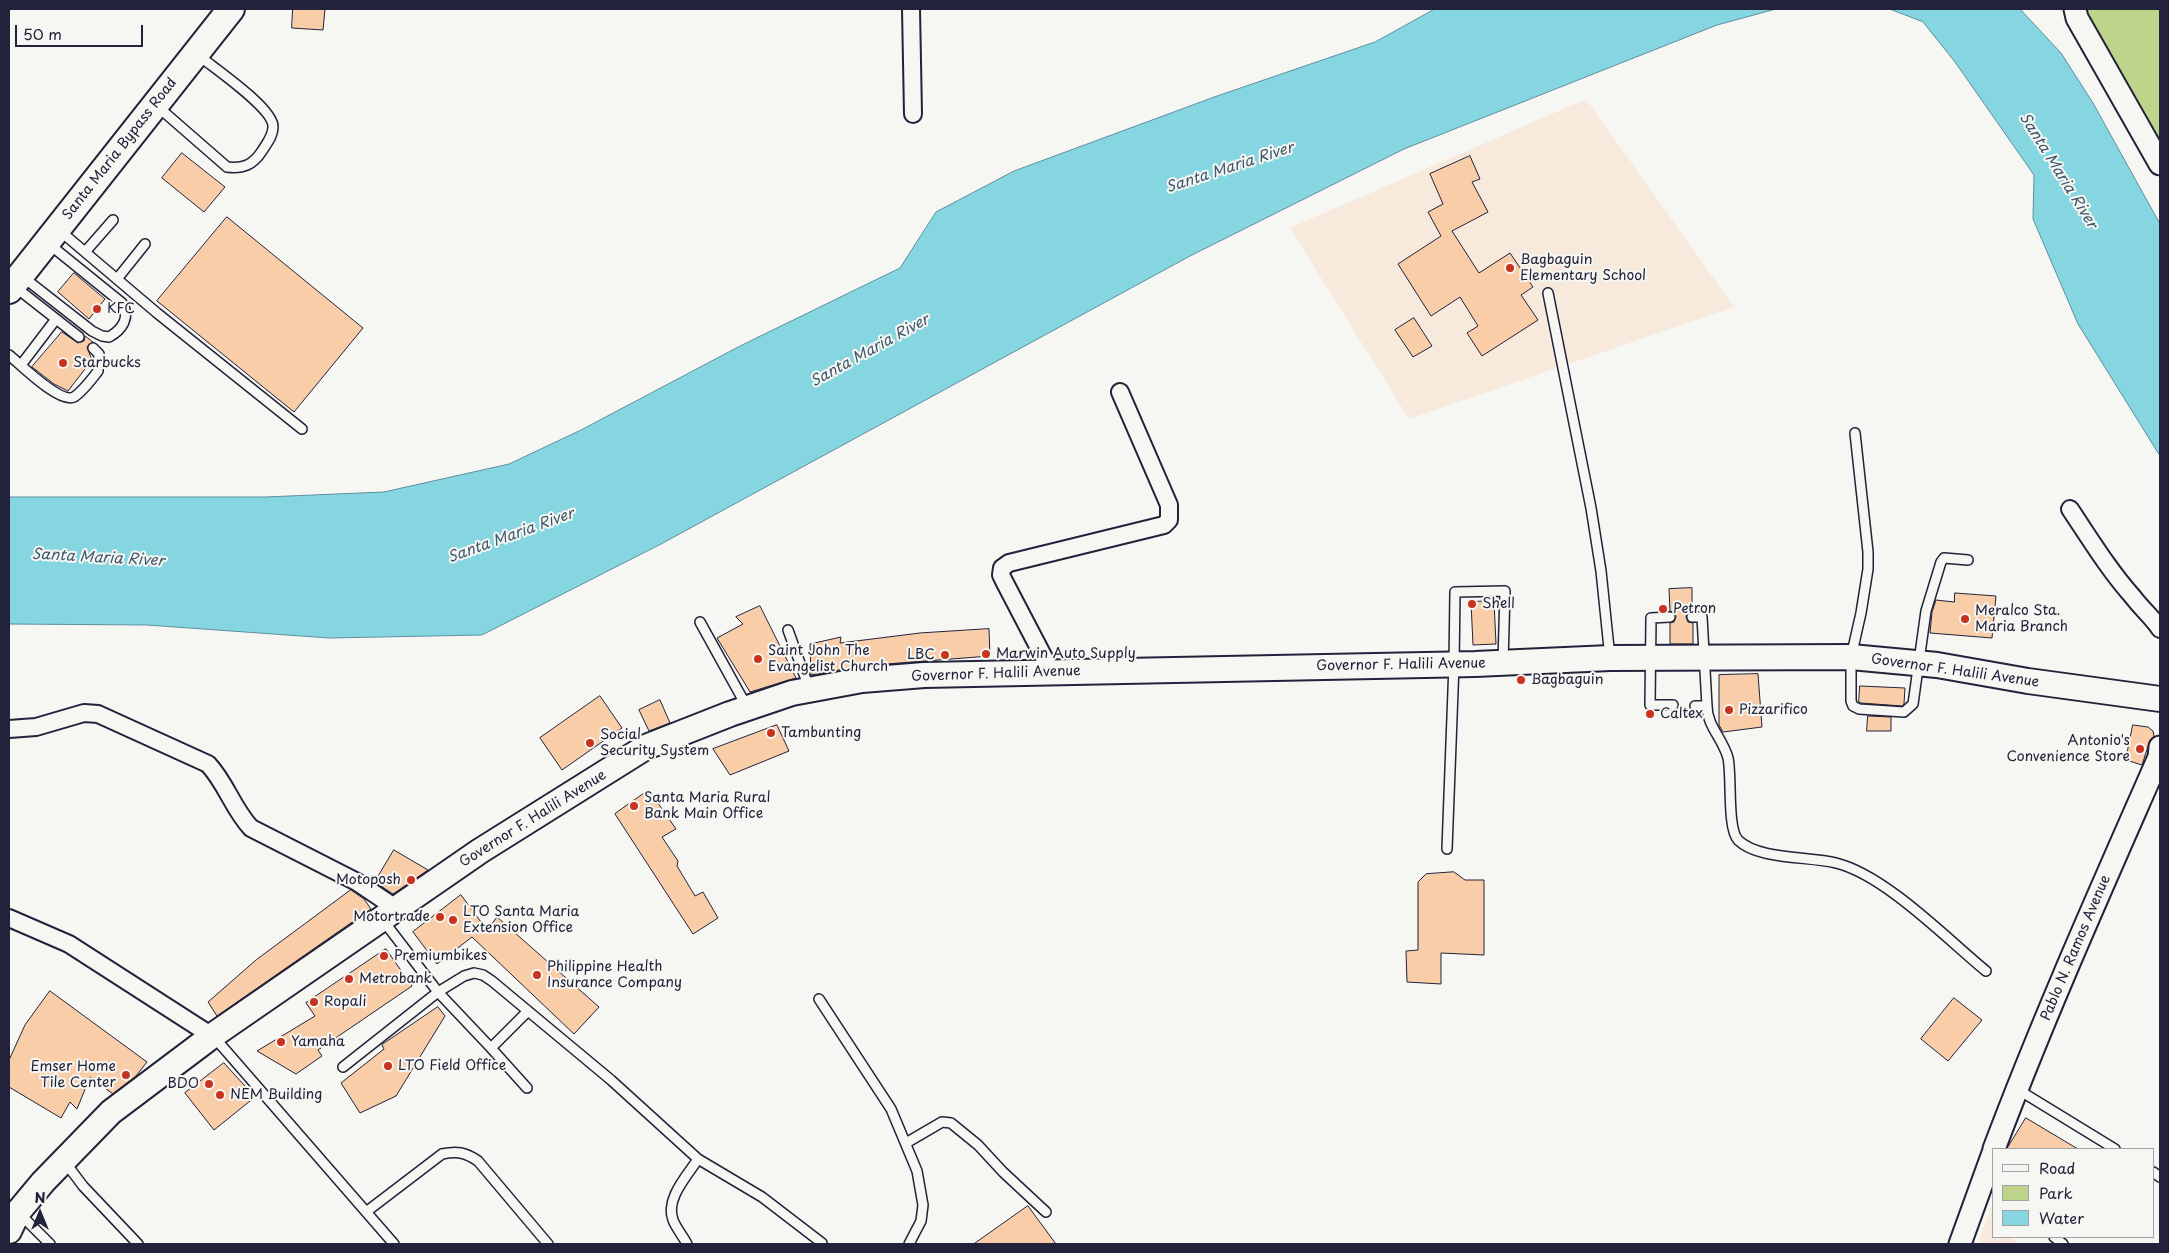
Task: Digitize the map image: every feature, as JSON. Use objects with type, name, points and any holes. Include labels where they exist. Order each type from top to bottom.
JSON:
[{"type":"main road","name":"Santa Maria Bypass Road","points":[[14,283],[231,9]]},
{"type":"main road","name":"Governor F. Halili Avenue","points":[[14,1222],[63,1160],[111,1112],[212,1036],[480,851],[646,748],[747,708],[809,690],[862,680],[915,676],[1454,664],[1610,658],[1851,657],[1917,663],[2160,699]]},
{"type":"street","points":[[911,9],[913,114]]},
{"type":"street","points":[[2075,9],[2077,18],[2160,164]]},
{"type":"street","points":[[1052,672],[1001,575],[1002,568],[1009,562],[1164,525],[1168,520],[1168,504],[1120,392]]},
{"type":"street","points":[[2070,509],[2116,576],[2133,598],[2153,617],[2160,630]]},
{"type":"street","points":[[9,729],[36,727],[84,713],[98,714],[208,764],[218,774],[241,817],[251,828],[357,882],[389,914]]},
{"type":"street","name":"Pablo N. Ramos Avenue","points":[[1994,1148],[2084,928],[2159,757],[2160,747]]},
{"type":"street","points":[[9,918],[69,944],[212,1036]]},
{"type":"street","points":[[1960,1244],[1987,1188],[1992,1159]]},
{"type":"lane","points":[[155,104],[227,167],[239,169],[251,164],[258,157],[272,136],[274,125],[268,114],[259,103],[196,54]]},
{"type":"lane","points":[[85,252],[113,220]]},
{"type":"lane","points":[[52,235],[85,252],[302,429]]},
{"type":"lane","points":[[14,283],[92,331],[109,337],[120,329],[127,313],[122,304],[52,235]]},
{"type":"lane","points":[[117,279],[145,244]]},
{"type":"lane","points":[[14,283],[79,337]]},
{"type":"lane","points":[[1548,293],[1591,508],[1601,571],[1610,658]]},
{"type":"lane","points":[[21,365],[56,319]]},
{"type":"lane","points":[[9,355],[56,394],[66,398],[73,397],[98,370],[98,354],[93,348]]},
{"type":"lane","points":[[1855,433],[1868,552],[1868,569],[1856,640],[1851,657],[1851,701],[1853,706],[1859,709],[1904,712],[1910,709],[1913,704],[1917,663],[1929,597],[1941,562],[1944,558],[1968,560]]},
{"type":"lane","points":[[1447,849],[1455,592],[1505,591],[1503,662]]},
{"type":"lane","points":[[1670,617],[1651,618],[1650,705],[1673,705]]},
{"type":"lane","points":[[1692,617],[1702,617],[1707,706],[1710,725],[1722,742],[1728,757],[1733,826],[1736,837],[1740,842],[1748,847],[1768,853],[1838,864],[1865,875],[1896,895],[1986,972]]},
{"type":"lane","points":[[700,622],[747,708]]},
{"type":"lane","points":[[788,630],[809,690]]},
{"type":"lane","points":[[1695,706],[1707,706]]},
{"type":"lane","points":[[389,914],[438,992],[492,1048],[527,1088]]},
{"type":"lane","points":[[343,1067],[438,992],[464,976],[483,975],[611,1080],[698,1159],[762,1197],[822,1243]]},
{"type":"lane","points":[[819,999],[892,1109],[917,1171],[923,1205],[921,1222],[909,1244]]},
{"type":"lane","points":[[492,1048],[528,1010]]},
{"type":"lane","points":[[212,1036],[394,1244]]},
{"type":"lane","points":[[2017,1089],[2113,1148]]},
{"type":"lane","points":[[906,1143],[942,1122],[951,1122],[958,1126],[1046,1212]]},
{"type":"lane","points":[[366,1212],[442,1154],[456,1151],[468,1154],[478,1161],[548,1244]]},
{"type":"lane","points":[[687,1244],[673,1219],[673,1199],[698,1159]]},
{"type":"lane","points":[[63,1160],[83,1186],[138,1244]]},
{"type":"lane","points":[[14,1222],[50,1244]]},
{"type":"shaded area","name":"Bagbaguin Elementary School","points":[[1586,99],[1734,307],[1409,419],[1290,228]]},
{"type":"shaded area","points":[[1991,1207],[1992,1238],[2013,1238],[2017,1244],[1978,1244]]},
{"type":"green space","points":[[2083,9],[2160,9],[2160,154]]},
{"type":"water","name":"Santa Maria River","points":[[1435,9],[1776,9],[1717,25],[1404,149],[1190,256],[661,544],[482,635],[329,638],[147,625],[9,624],[9,497],[265,497],[384,492],[509,464],[581,430],[740,346],[900,268],[936,212],[1014,171],[1217,96],[1375,42]]},
{"type":"water","name":"Santa Maria River","points":[[1890,9],[2020,9],[2061,53],[2093,103],[2160,224],[2160,456],[2078,324],[2033,219],[2034,175],[1955,62],[1923,22]]},
{"type":"building","points":[[293,9],[325,9],[323,30],[292,28]]},
{"type":"building","points":[[182,153],[225,187],[204,212],[162,178]]},
{"type":"building","points":[[1470,156],[1480,179],[1472,182],[1488,212],[1452,231],[1479,273],[1510,253],[1533,287],[1521,295],[1538,320],[1482,356],[1467,333],[1478,326],[1460,297],[1431,316],[1398,264],[1441,236],[1428,212],[1443,204],[1430,174]]},
{"type":"building","points":[[227,217],[363,328],[294,412],[157,301]]},
{"type":"building","points":[[74,273],[105,299],[89,319],[58,292]]},
{"type":"building","points":[[1414,318],[1432,346],[1413,357],[1395,330]]},
{"type":"building","name":"Starbucks","points":[[62,332],[78,343],[84,341],[85,336],[93,342],[87,347],[92,360],[68,391],[54,384],[32,367]]},
{"type":"building","points":[[1692,588],[1692,611],[1687,613],[1686,617],[1688,622],[1693,623],[1693,644],[1670,644],[1670,623],[1674,622],[1676,617],[1675,613],[1670,611],[1669,589]]},
{"type":"building","points":[[1955,593],[1996,596],[1992,638],[1930,633],[1932,612],[1936,600],[1954,602]]},
{"type":"building","points":[[1494,601],[1496,644],[1473,645],[1471,602]]},
{"type":"building","name":"Saint John The Evangelist Church","points":[[760,606],[796,678],[750,692],[717,638],[743,624],[736,617]]},
{"type":"building","points":[[989,629],[990,656],[861,666],[811,675],[810,644],[841,637],[840,643],[920,633]]},
{"type":"building","name":"Pizzarifico","points":[[1758,674],[1762,727],[1723,732],[1719,725],[1719,675]]},
{"type":"building","points":[[1860,686],[1905,688],[1904,704],[1902,706],[1861,703],[1859,702]]},
{"type":"building","points":[[600,696],[622,728],[562,770],[540,738]]},
{"type":"building","points":[[660,700],[670,723],[649,731],[639,710]]},
{"type":"building","points":[[1868,716],[1891,717],[1891,731],[1867,731]]},
{"type":"building","points":[[777,725],[789,751],[730,775],[713,749]]},
{"type":"building","name":"Antonio's Convenience Store","points":[[2133,725],[2148,727],[2153,731],[2154,736],[2150,740],[2142,765],[2126,760]]},
{"type":"building","points":[[649,790],[676,829],[662,837],[678,861],[677,866],[695,896],[703,892],[718,918],[693,934],[615,814]]},
{"type":"building","points":[[394,850],[428,870],[393,894],[375,882]]},
{"type":"building","points":[[1454,872],[1465,880],[1484,880],[1484,955],[1441,953],[1441,984],[1407,982],[1406,951],[1418,950],[1418,882],[1426,874]]},
{"type":"building","points":[[351,890],[364,899],[371,909],[217,1016],[208,1002],[256,960]]},
{"type":"building","name":"Philippine Health Insurance Company","points":[[461,895],[487,930],[497,917],[599,1007],[574,1034],[472,937],[437,964],[413,932]]},
{"type":"building","points":[[386,949],[412,986],[318,1050],[322,1056],[296,1074],[257,1051],[315,1016],[306,1003]]},
{"type":"building","points":[[50,991],[147,1062],[136,1076],[113,1094],[90,1077],[77,1109],[70,1102],[61,1118],[9,1087],[9,1060],[25,1025]]},
{"type":"building","points":[[1954,998],[1982,1020],[1948,1061],[1921,1039]]},
{"type":"building","name":"LTO Field Office","points":[[438,1007],[445,1016],[396,1096],[360,1113],[341,1083],[384,1049],[382,1045]]},
{"type":"building","name":"NEM Building","points":[[224,1063],[255,1097],[214,1130],[185,1093]]},
{"type":"building","points":[[2026,1118],[2076,1148],[2008,1148]]},
{"type":"building","points":[[1028,1206],[1056,1244],[974,1244]]},
{"type":"place","name":"Bagbaguin Elementary School","points":[[1510,268]]},
{"type":"place","name":"KFC","points":[[97,309]]},
{"type":"place","name":"Starbucks","points":[[63,363]]},
{"type":"place","name":"Shell","points":[[1472,604]]},
{"type":"place","name":"Petron","points":[[1663,609]]},
{"type":"place","name":"Meralco Sta. Maria Branch","points":[[1965,619]]},
{"type":"place","name":"Marwin Auto Supply","points":[[986,654]]},
{"type":"place","name":"LBC","points":[[945,655]]},
{"type":"place","name":"Saint John The Evangelist Church","points":[[758,659]]},
{"type":"place","name":"Bagbaguin","points":[[1521,680]]},
{"type":"place","name":"Pizzarifico","points":[[1729,710]]},
{"type":"place","name":"Caltex","points":[[1650,714]]},
{"type":"place","name":"Tambunting","points":[[771,733]]},
{"type":"place","name":"Social Security System","points":[[590,743]]},
{"type":"place","name":"Antonio's Convenience Store","points":[[2140,749]]},
{"type":"place","name":"Santa Maria Rural Bank Main Office","points":[[634,806]]},
{"type":"place","name":"Motoposh","points":[[411,880]]},
{"type":"place","name":"Motortrade","points":[[440,917]]},
{"type":"place","name":"LTO Santa Maria Extension Office","points":[[453,920]]},
{"type":"place","name":"Premiumbikes","points":[[384,956]]},
{"type":"place","name":"Philippine Health Insurance Company","points":[[537,975]]},
{"type":"place","name":"Metrobank","points":[[349,979]]},
{"type":"place","name":"Ropali","points":[[314,1002]]},
{"type":"place","name":"Yamaha","points":[[281,1042]]},
{"type":"place","name":"LTO Field Office","points":[[388,1066]]},
{"type":"place","name":"Emser Home Tile Center","points":[[126,1075]]},
{"type":"place","name":"BDO","points":[[209,1084]]},
{"type":"place","name":"NEM Building","points":[[220,1095]]}]
